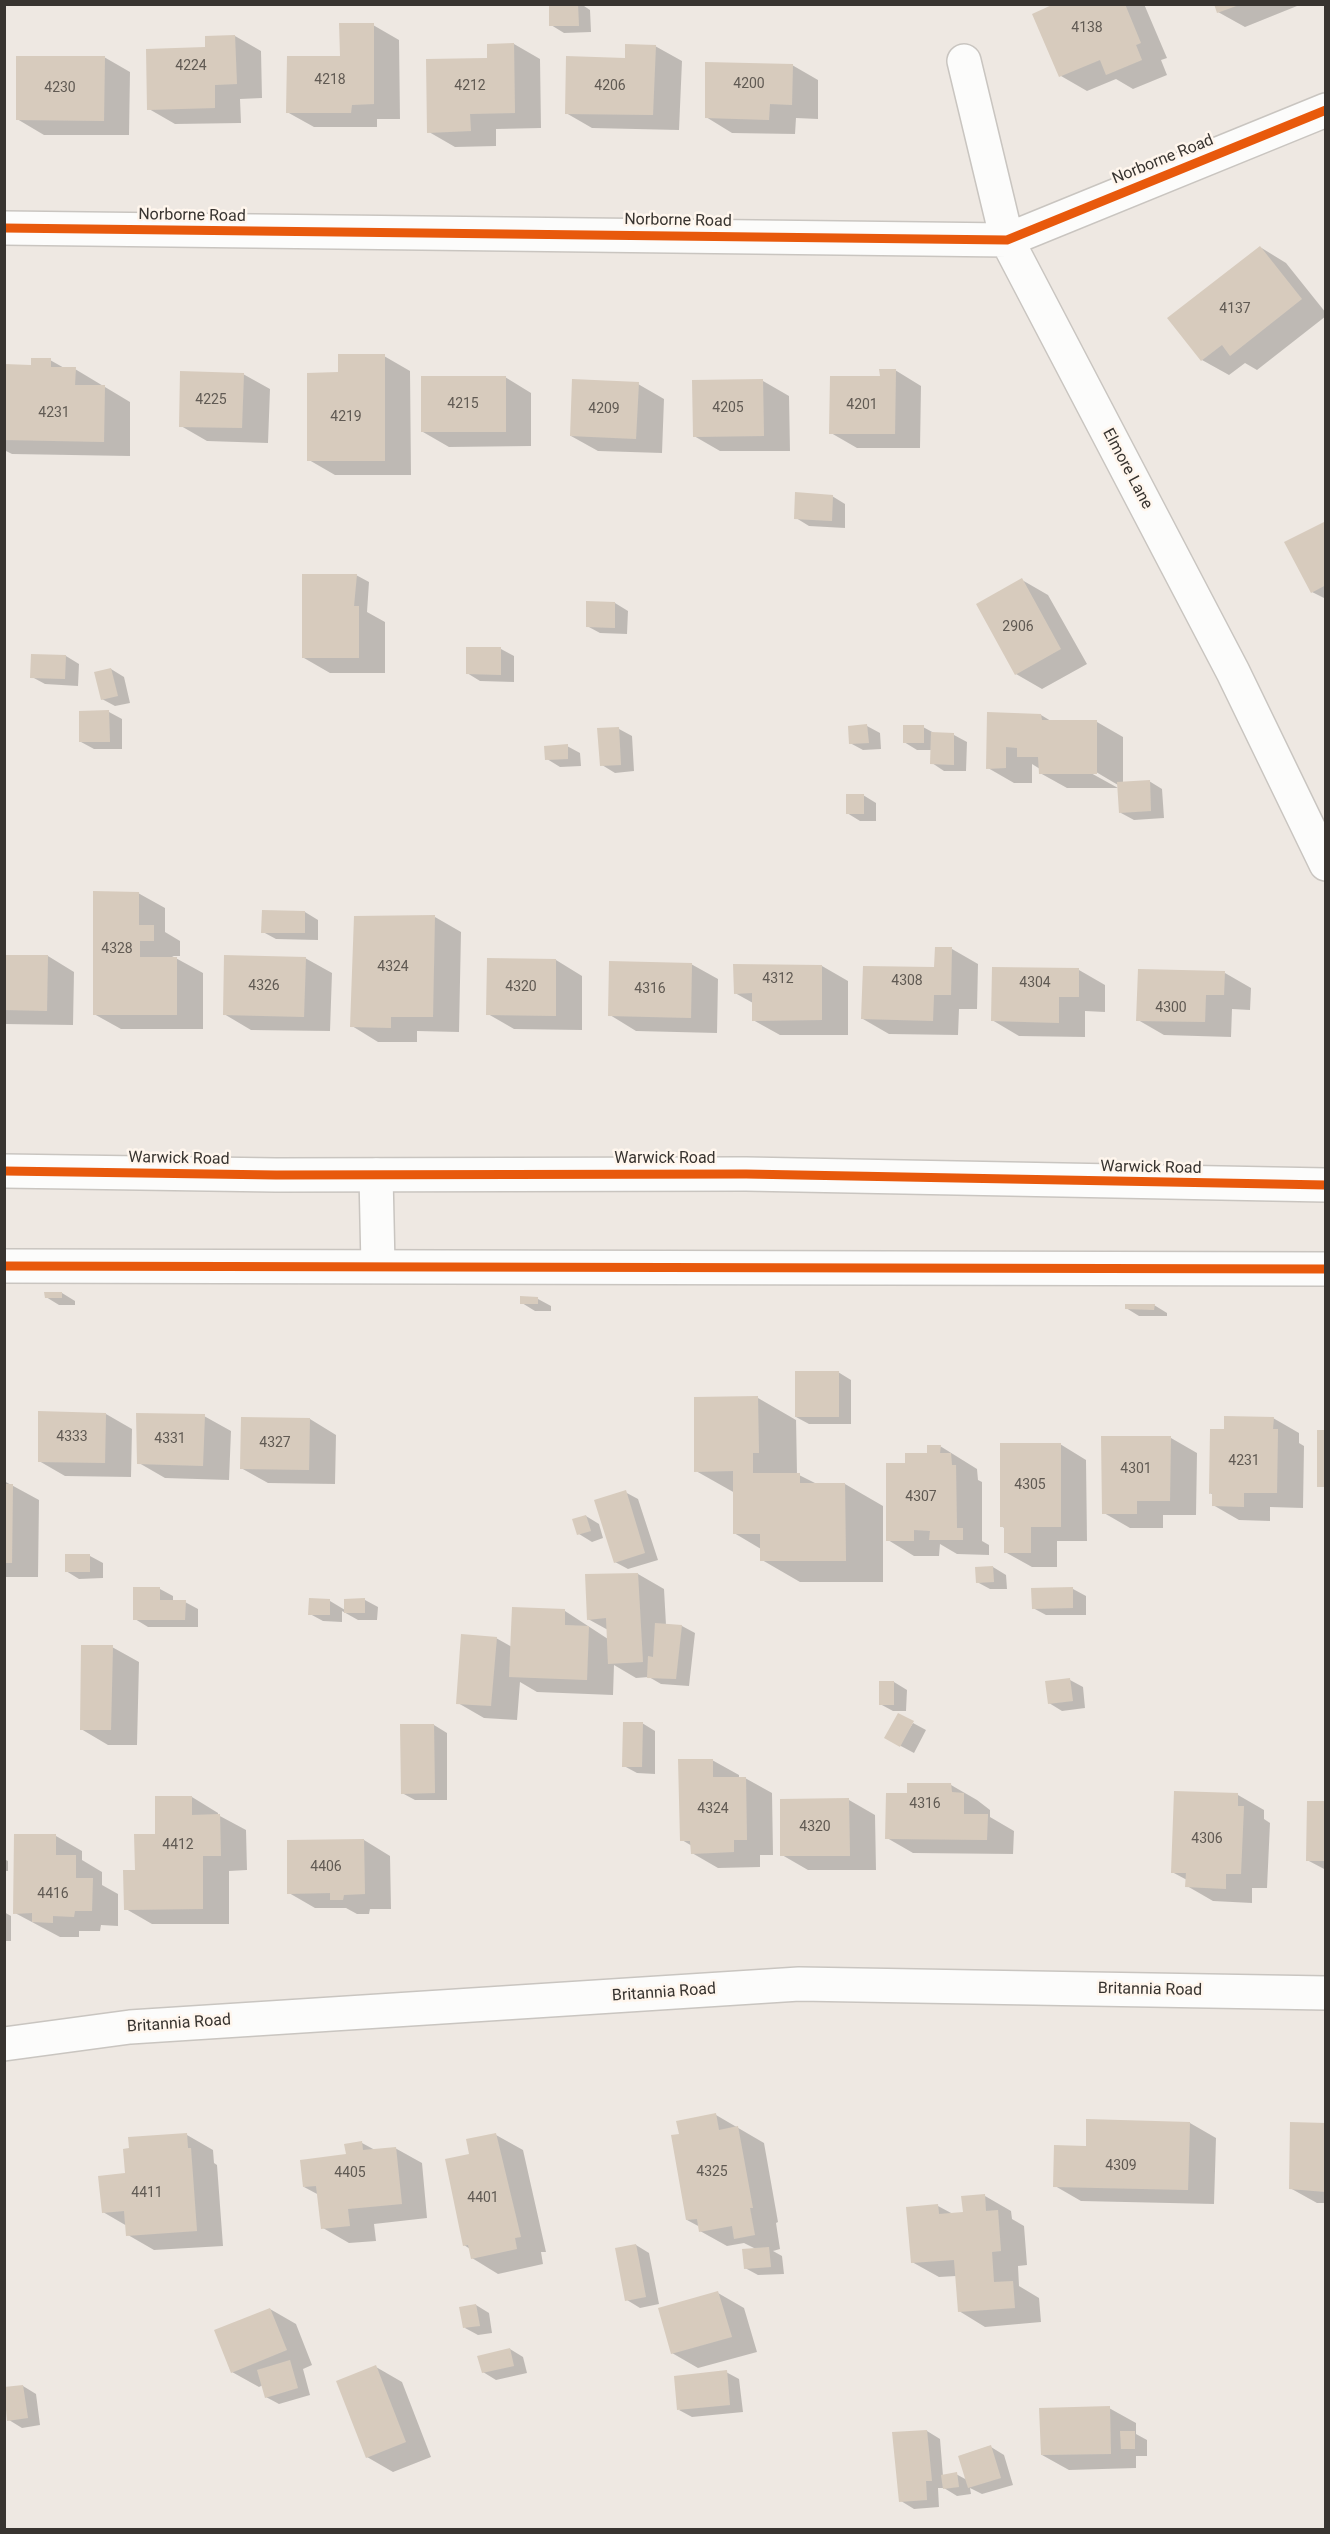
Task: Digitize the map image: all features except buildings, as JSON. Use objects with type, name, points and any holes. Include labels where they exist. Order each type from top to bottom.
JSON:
[{"type":"street","name":"Elmore Lane","points":[[964,61],[1007,240],[1233,672],[1326,864]]},
{"type":"street","name":"Norborne Road","points":[[4,228],[1007,240],[1326,110]]},
{"type":"street","name":"Warwick Road","points":[[4,1171],[376,1175],[746,1174],[1326,1185]]},
{"type":"street","points":[[376,1175],[378,1266]]},
{"type":"street","points":[[4,1266],[1326,1269]]},
{"type":"street","name":"Britannia Road","points":[[4,2044],[130,2027],[798,1984],[1326,1993]]},
{"type":"cycle path","points":[[4,228],[1007,240],[1326,110]]},
{"type":"cycle path","points":[[4,1171],[276,1175],[746,1174],[1326,1185]]},
{"type":"cycle path","points":[[4,1266],[1326,1269]]}]
